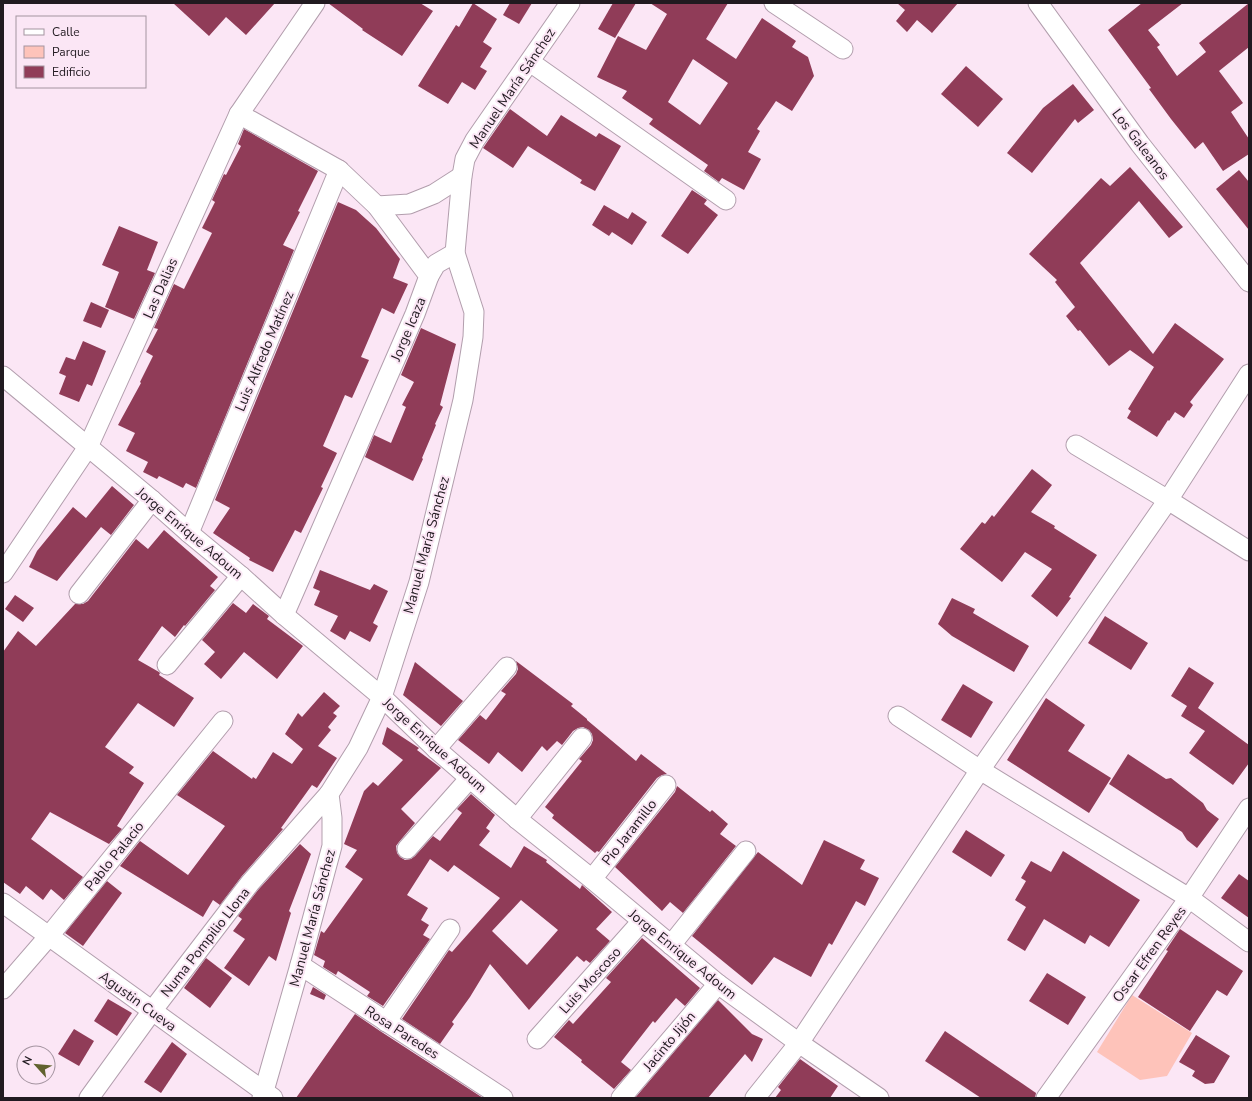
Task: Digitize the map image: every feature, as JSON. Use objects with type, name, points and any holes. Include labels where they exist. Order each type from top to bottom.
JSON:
[{"type":"street","name":"Las Dalias","points":[[3,573],[88,448],[239,114],[315,3]]},
{"type":"street","name":"Manuel María Sánchez","points":[[266,1096],[332,846],[332,818],[329,794],[358,748],[382,697],[419,582],[463,400],[473,337],[474,312],[455,253],[462,176],[465,160],[475,140],[570,3]]},
{"type":"street","points":[[774,3],[843,49]]},
{"type":"street","name":"Los Galeanos","points":[[1038,3],[1140,144],[1249,282]]},
{"type":"street","points":[[530,62],[726,200]]},
{"type":"street","points":[[239,114],[339,170],[376,206],[429,276]]},
{"type":"street","name":"Luis Alfredo Matínez","points":[[189,533],[339,170]]},
{"type":"street","points":[[376,206],[409,204],[434,194],[462,176]]},
{"type":"street","name":"Jorge Icaza","points":[[284,615],[415,314],[429,276],[436,264],[455,253]]},
{"type":"street","points":[[755,1098],[799,1043],[980,770],[1168,500],[1249,374]]},
{"type":"street","name":"Jorge Enrique Adoum","points":[[3,376],[152,500],[284,615],[382,697],[436,749],[517,819],[592,879],[718,984],[799,1043],[880,1098]]},
{"type":"street","points":[[1076,445],[1249,551]]},
{"type":"street","points":[[79,594],[152,500]]},
{"type":"street","points":[[167,665],[241,576]]},
{"type":"street","points":[[436,749],[507,667]]},
{"type":"street","points":[[898,716],[980,770],[1189,898],[1249,942]]},
{"type":"street","name":"Pablo Palacio","points":[[3,989],[49,936],[223,721]]},
{"type":"street","points":[[517,819],[582,738]]},
{"type":"street","points":[[407,849],[470,778]]},
{"type":"street","name":"Pio Jaramillo","points":[[592,879],[666,785]]},
{"type":"street","name":"Numa Pompilio Llona","points":[[89,1098],[152,1011],[250,883],[329,794]]},
{"type":"street","name":"Oscar Efren Reyes","points":[[1046,1098],[1189,898],[1249,808]]},
{"type":"street","points":[[671,945],[746,852]]},
{"type":"street","name":"Agustin Cueva","points":[[3,903],[266,1096]]},
{"type":"street","name":"Luis Moscoso","points":[[537,1040],[642,921]]},
{"type":"street","points":[[386,1022],[450,929]]},
{"type":"street","name":"Rosa Paredes","points":[[300,965],[503,1098]]},
{"type":"street","name":"Jacinto Jijón","points":[[621,1098],[718,984]]},
{"type":"green space","points":[[1132,995],[1192,1033],[1167,1076],[1140,1080],[1097,1052]]},
{"type":"building","points":[[173,3],[275,3],[246,35],[226,17],[209,36]]},
{"type":"building","points":[[328,3],[420,3],[433,11],[402,56],[362,30],[363,29]]},
{"type":"building","points":[[473,3],[497,19],[483,42],[492,48],[480,67],[487,71],[475,90],[462,82],[448,104],[418,86],[456,25],[459,27]]},
{"type":"building","points":[[510,3],[532,3],[519,24],[503,15]]},
{"type":"building","points":[[613,3],[636,3],[615,38],[598,29]]},
{"type":"building","points":[[650,3],[728,3],[706,39],[736,59],[762,18],[796,41],[792,47],[808,57],[814,76],[792,111],[776,101],[757,129],[760,131],[748,152],[761,159],[744,190],[722,178],[719,182],[704,171],[708,165],[649,124],[653,119],[622,98],[627,91],[597,77],[618,36],[646,50],[667,14]],"holes":[[[693,59],[728,83],[700,125],[668,102]]]},
{"type":"building","points":[[897,3],[958,3],[932,33],[917,20],[907,32],[896,21],[905,10]]},
{"type":"building","points":[[1142,3],[1183,3],[1148,30],[1160,45],[1157,47],[1177,76],[1206,52],[1199,43],[1249,3],[1249,47],[1219,71],[1243,103],[1231,112],[1249,139],[1249,154],[1223,171],[1203,142],[1195,149],[1149,89],[1151,88],[1108,30]]},
{"type":"building","points":[[966,66],[1003,99],[978,127],[941,94]]},
{"type":"building","points":[[1073,84],[1094,110],[1078,123],[1075,119],[1032,173],[1007,153],[1043,108]]},
{"type":"building","points":[[510,109],[547,136],[561,115],[596,137],[599,133],[621,146],[595,191],[580,183],[582,180],[528,146],[513,168],[483,148]]},
{"type":"building","points":[[244,129],[318,171],[298,211],[300,212],[283,245],[294,250],[196,488],[186,483],[183,488],[159,476],[157,479],[143,472],[148,462],[126,451],[135,433],[118,425],[141,383],[140,382],[153,356],[146,352],[158,329],[154,328],[174,284],[184,289],[212,233],[202,228],[215,202],[212,200],[224,174],[226,175],[241,146],[238,144]]},
{"type":"building","points":[[1130,167],[1183,227],[1169,238],[1139,201],[1080,263],[1153,354],[1175,323],[1224,359],[1190,402],[1193,405],[1184,418],[1175,412],[1157,437],[1127,418],[1131,411],[1128,409],[1154,367],[1130,350],[1109,366],[1080,330],[1078,331],[1066,316],[1075,307],[1055,282],[1057,280],[1029,254],[1101,178],[1110,186]]},
{"type":"building","points":[[1239,170],[1249,182],[1249,230],[1216,189]]},
{"type":"building","points":[[692,190],[707,200],[704,204],[718,215],[688,254],[661,236]]},
{"type":"building","points":[[338,202],[356,210],[376,228],[400,259],[393,278],[408,284],[394,314],[382,308],[361,357],[369,360],[352,398],[345,395],[323,446],[337,453],[321,487],[323,488],[301,533],[295,530],[273,572],[249,560],[250,558],[213,533],[230,508],[215,500]]},
{"type":"building","points":[[604,205],[628,219],[632,212],[647,222],[632,245],[612,232],[609,236],[592,225]]},
{"type":"building","points":[[119,226],[158,242],[147,270],[155,273],[134,319],[105,307],[119,272],[102,265]]},
{"type":"building","points":[[91,302],[109,310],[101,328],[83,321]]},
{"type":"building","points":[[421,328],[456,344],[440,405],[443,407],[413,481],[365,457],[374,435],[391,443],[406,407],[402,405],[414,382],[401,375]]},
{"type":"building","points":[[83,341],[106,351],[92,386],[87,384],[79,402],[59,394],[66,376],[59,373],[66,357],[75,360]]},
{"type":"building","points":[[1032,469],[1052,485],[1031,512],[1055,526],[1054,528],[1097,555],[1069,597],[1071,598],[1057,617],[1031,596],[1052,569],[1025,552],[1002,582],[960,549],[982,522],[985,524],[992,515],[994,517]]},
{"type":"building","points":[[112,486],[134,505],[111,535],[101,527],[57,581],[29,567],[37,551],[73,507],[86,518]]},
{"type":"building","points":[[164,530],[218,577],[210,586],[215,590],[175,637],[162,626],[138,660],[159,672],[159,675],[194,698],[174,727],[138,703],[105,747],[134,767],[129,773],[144,783],[117,826],[122,829],[109,844],[50,812],[31,839],[83,877],[64,900],[51,889],[43,900],[26,886],[20,894],[3,882],[3,652],[18,631],[36,646],[75,604],[83,604],[88,601],[136,539],[148,549]]},
{"type":"building","points":[[320,570],[370,590],[374,584],[388,591],[373,623],[378,626],[370,642],[350,631],[345,640],[330,631],[338,616],[314,605],[320,591],[313,588]]},
{"type":"building","points":[[15,595],[34,608],[23,622],[5,609]]},
{"type":"building","points":[[952,598],[975,609],[973,613],[1029,646],[1014,672],[952,636],[938,624]]},
{"type":"building","points":[[233,603],[246,613],[253,604],[269,616],[267,619],[303,646],[277,679],[244,652],[221,679],[204,664],[215,652],[202,640]]},
{"type":"building","points":[[1105,616],[1148,643],[1131,670],[1088,643]]},
{"type":"building","points":[[516,661],[573,704],[571,706],[636,761],[641,754],[667,774],[657,778],[599,852],[597,851],[595,853],[552,818],[554,815],[545,807],[582,761],[579,759],[591,745],[593,740],[592,734],[589,730],[583,727],[578,728],[573,731],[562,745],[557,741],[547,751],[542,746],[522,772],[498,752],[489,764],[458,740],[480,715],[486,720],[506,694],[501,691],[516,674],[518,669]]},
{"type":"building","points":[[415,662],[463,701],[441,726],[403,695]]},
{"type":"building","points":[[1189,667],[1214,683],[1198,708],[1249,745],[1249,763],[1233,785],[1189,753],[1205,731],[1181,716],[1187,706],[1171,696]]},
{"type":"building","points":[[963,684],[993,702],[971,738],[941,720]]},
{"type":"building","points":[[324,692],[340,706],[333,713],[337,716],[328,727],[331,730],[318,746],[337,758],[317,788],[312,785],[281,828],[283,829],[242,876],[220,905],[213,900],[203,917],[120,866],[140,841],[188,875],[225,826],[177,795],[213,751],[252,779],[253,777],[256,779],[273,752],[292,764],[303,749],[285,734],[298,713],[302,717]]},
{"type":"building","points":[[1046,698],[1085,725],[1068,751],[1111,778],[1089,813],[1007,760]]},
{"type":"building","points":[[387,727],[419,748],[417,750],[441,768],[401,809],[415,823],[396,846],[397,853],[400,857],[405,860],[411,859],[433,836],[440,841],[462,813],[457,809],[471,794],[495,815],[486,828],[490,831],[479,845],[511,868],[524,846],[547,860],[546,862],[580,889],[582,885],[612,912],[596,929],[610,941],[590,963],[586,960],[584,962],[577,956],[529,1010],[490,964],[470,997],[452,1022],[454,1024],[440,1044],[402,1019],[449,950],[452,952],[500,898],[454,865],[448,872],[430,859],[407,895],[428,908],[421,920],[429,925],[423,935],[430,939],[383,1006],[367,996],[370,992],[338,971],[336,975],[323,967],[325,961],[314,955],[321,931],[324,933],[363,879],[345,867],[357,850],[344,844],[364,791],[373,782],[378,786],[403,760],[382,744]],"holes":[[[521,900],[558,930],[527,965],[492,931]]]},
{"type":"building","points":[[1128,754],[1166,779],[1171,778],[1203,803],[1207,810],[1219,819],[1197,848],[1187,840],[1182,832],[1109,784]]},
{"type":"building","points":[[677,786],[710,812],[712,810],[728,824],[720,834],[736,846],[683,913],[670,902],[662,911],[615,867],[675,792]]},
{"type":"building","points":[[966,830],[1005,855],[991,877],[952,852]]},
{"type":"building","points":[[824,840],[865,860],[860,869],[879,878],[865,906],[856,901],[832,945],[829,943],[811,977],[774,957],[752,985],[692,936],[758,852],[802,885]]},
{"type":"building","points":[[300,844],[311,854],[289,911],[291,913],[276,961],[269,956],[249,986],[224,968],[245,939],[233,931],[242,919],[238,916],[258,890]]},
{"type":"building","points":[[1063,851],[1140,900],[1109,947],[1090,935],[1085,944],[1044,919],[1025,951],[1007,940],[1026,907],[1015,900],[1026,881],[1021,878],[1031,861],[1051,872]]},
{"type":"building","points":[[1239,874],[1249,881],[1249,918],[1221,898]]},
{"type":"building","points":[[107,881],[122,893],[83,946],[65,933]]},
{"type":"building","points":[[1180,929],[1243,971],[1227,996],[1217,990],[1190,1031],[1138,997],[1168,951],[1166,950]]},
{"type":"building","points":[[642,938],[700,988],[685,1006],[676,998],[655,1023],[653,1021],[621,1062],[631,1070],[614,1089],[581,1062],[582,1060],[554,1037],[569,1020],[573,1024],[611,982],[606,978]]},
{"type":"building","points":[[206,958],[232,978],[210,1008],[184,988]]},
{"type":"building","points":[[1047,973],[1086,997],[1068,1025],[1029,1001]]},
{"type":"building","points":[[313,987],[326,995],[324,1000],[310,994]]},
{"type":"building","points":[[108,999],[132,1013],[117,1036],[94,1021]]},
{"type":"building","points":[[718,1000],[752,1034],[763,1039],[752,1062],[745,1054],[708,1098],[635,1098]]},
{"type":"building","points":[[355,1014],[380,1031],[483,1098],[296,1098]]},
{"type":"building","points":[[74,1029],[94,1041],[79,1066],[58,1054]]},
{"type":"building","points":[[945,1031],[1036,1093],[1035,1098],[981,1098],[925,1061]]},
{"type":"building","points":[[1196,1035],[1230,1056],[1214,1083],[1205,1084],[1192,1076],[1195,1071],[1179,1062]]},
{"type":"building","points":[[172,1042],[187,1054],[161,1093],[144,1082]]},
{"type":"building","points":[[800,1059],[838,1086],[830,1098],[775,1098],[781,1090],[778,1087]]}]
